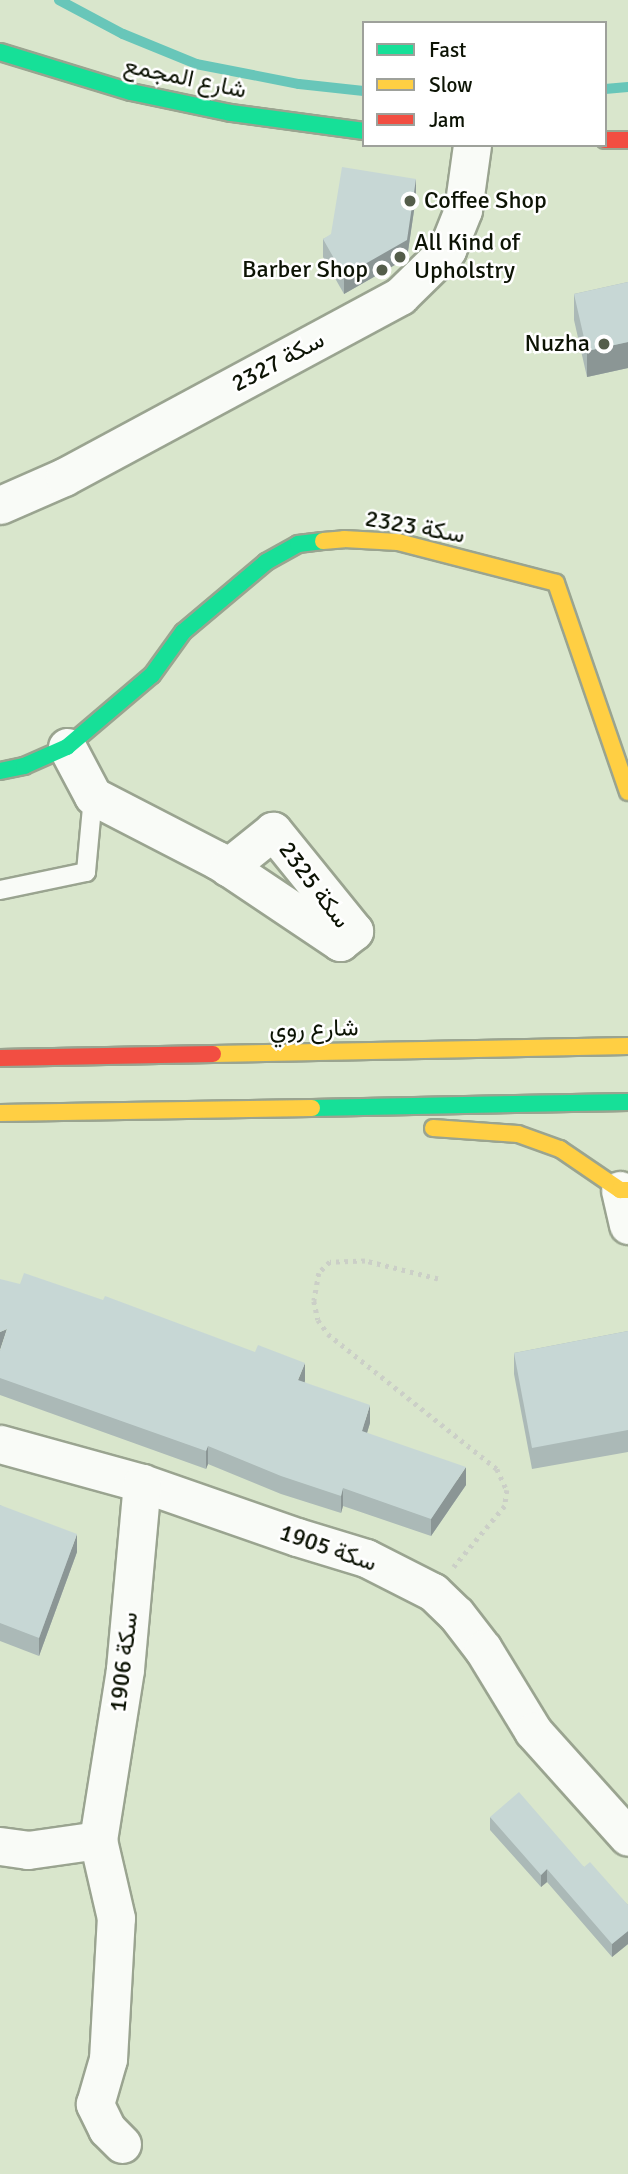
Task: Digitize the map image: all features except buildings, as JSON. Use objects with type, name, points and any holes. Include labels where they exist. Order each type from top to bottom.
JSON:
[{"type":"main road","name":"شارع المجمع","points":[[0,52],[131,92],[231,113],[362,131]]},
{"type":"main road","points":[[607,140],[628,140]]},
{"type":"main road","name":"سكة 2323","points":[[0,771],[24,766],[67,747],[152,675],[183,632],[266,562],[298,544],[344,538],[398,542],[556,583],[628,792]]},
{"type":"main road","name":"شارع روي","points":[[0,1058],[628,1046]]},
{"type":"main road","points":[[0,1113],[628,1102]]},
{"type":"main road","points":[[264,1108],[363,1124]]},
{"type":"main road","points":[[414,1127],[518,1134],[560,1149],[624,1190]]},
{"type":"street","name":"سكة 2327","points":[[0,505],[64,477],[400,296],[447,250],[463,210],[472,147]]},
{"type":"street","points":[[67,747],[93,796],[228,867]]},
{"type":"street","points":[[624,1190],[628,1225]]},
{"type":"street","name":"سكة 1905","points":[[0,1444],[142,1483],[366,1558],[433,1592],[456,1614],[483,1650],[533,1731],[628,1837]]},
{"type":"street","name":"سكة 1906","points":[[122,2144],[107,2129],[95,2104],[107,2060],[117,1918],[99,1840],[125,1669],[142,1483]]},
{"type":"street","points":[[0,1846],[28,1850],[99,1840]]},
{"type":"lane","points":[[0,890],[86,872],[93,796]]},
{"type":"path","points":[[433,1592],[505,1506],[506,1490],[497,1469],[328,1334],[318,1320],[314,1301],[319,1273],[330,1262],[365,1261],[438,1279]]},
{"type":"waterway","points":[[59,0],[123,34],[196,64],[299,84],[362,91]]},
{"type":"waterway","points":[[607,89],[628,87]]},
{"type":"traffic: fast","points":[[0,52],[131,92],[231,113],[362,131]]},
{"type":"traffic: fast","points":[[0,771],[24,766],[67,747],[152,675],[183,632],[266,562],[298,544],[323,541]]},
{"type":"traffic: fast","points":[[312,1108],[628,1102]]},
{"type":"traffic: slow","points":[[323,541],[344,539],[398,542],[556,583],[628,792]]},
{"type":"traffic: slow","points":[[213,1054],[628,1046]]},
{"type":"traffic: slow","points":[[0,1113],[312,1108]]},
{"type":"traffic: slow","points":[[433,1128],[518,1134],[560,1149],[620,1190],[628,1190]]},
{"type":"traffic: jam","points":[[607,140],[628,140]]},
{"type":"traffic: jam","points":[[0,1058],[213,1054]]},
{"type":"place","name":"Coffee Shop","points":[[410,201]]},
{"type":"place","name":"All Kind of Upholstry","points":[[400,257]]},
{"type":"place","name":"Barber Shop","points":[[382,270]]},
{"type":"place","name":"Nuzha","points":[[604,344]]}]
